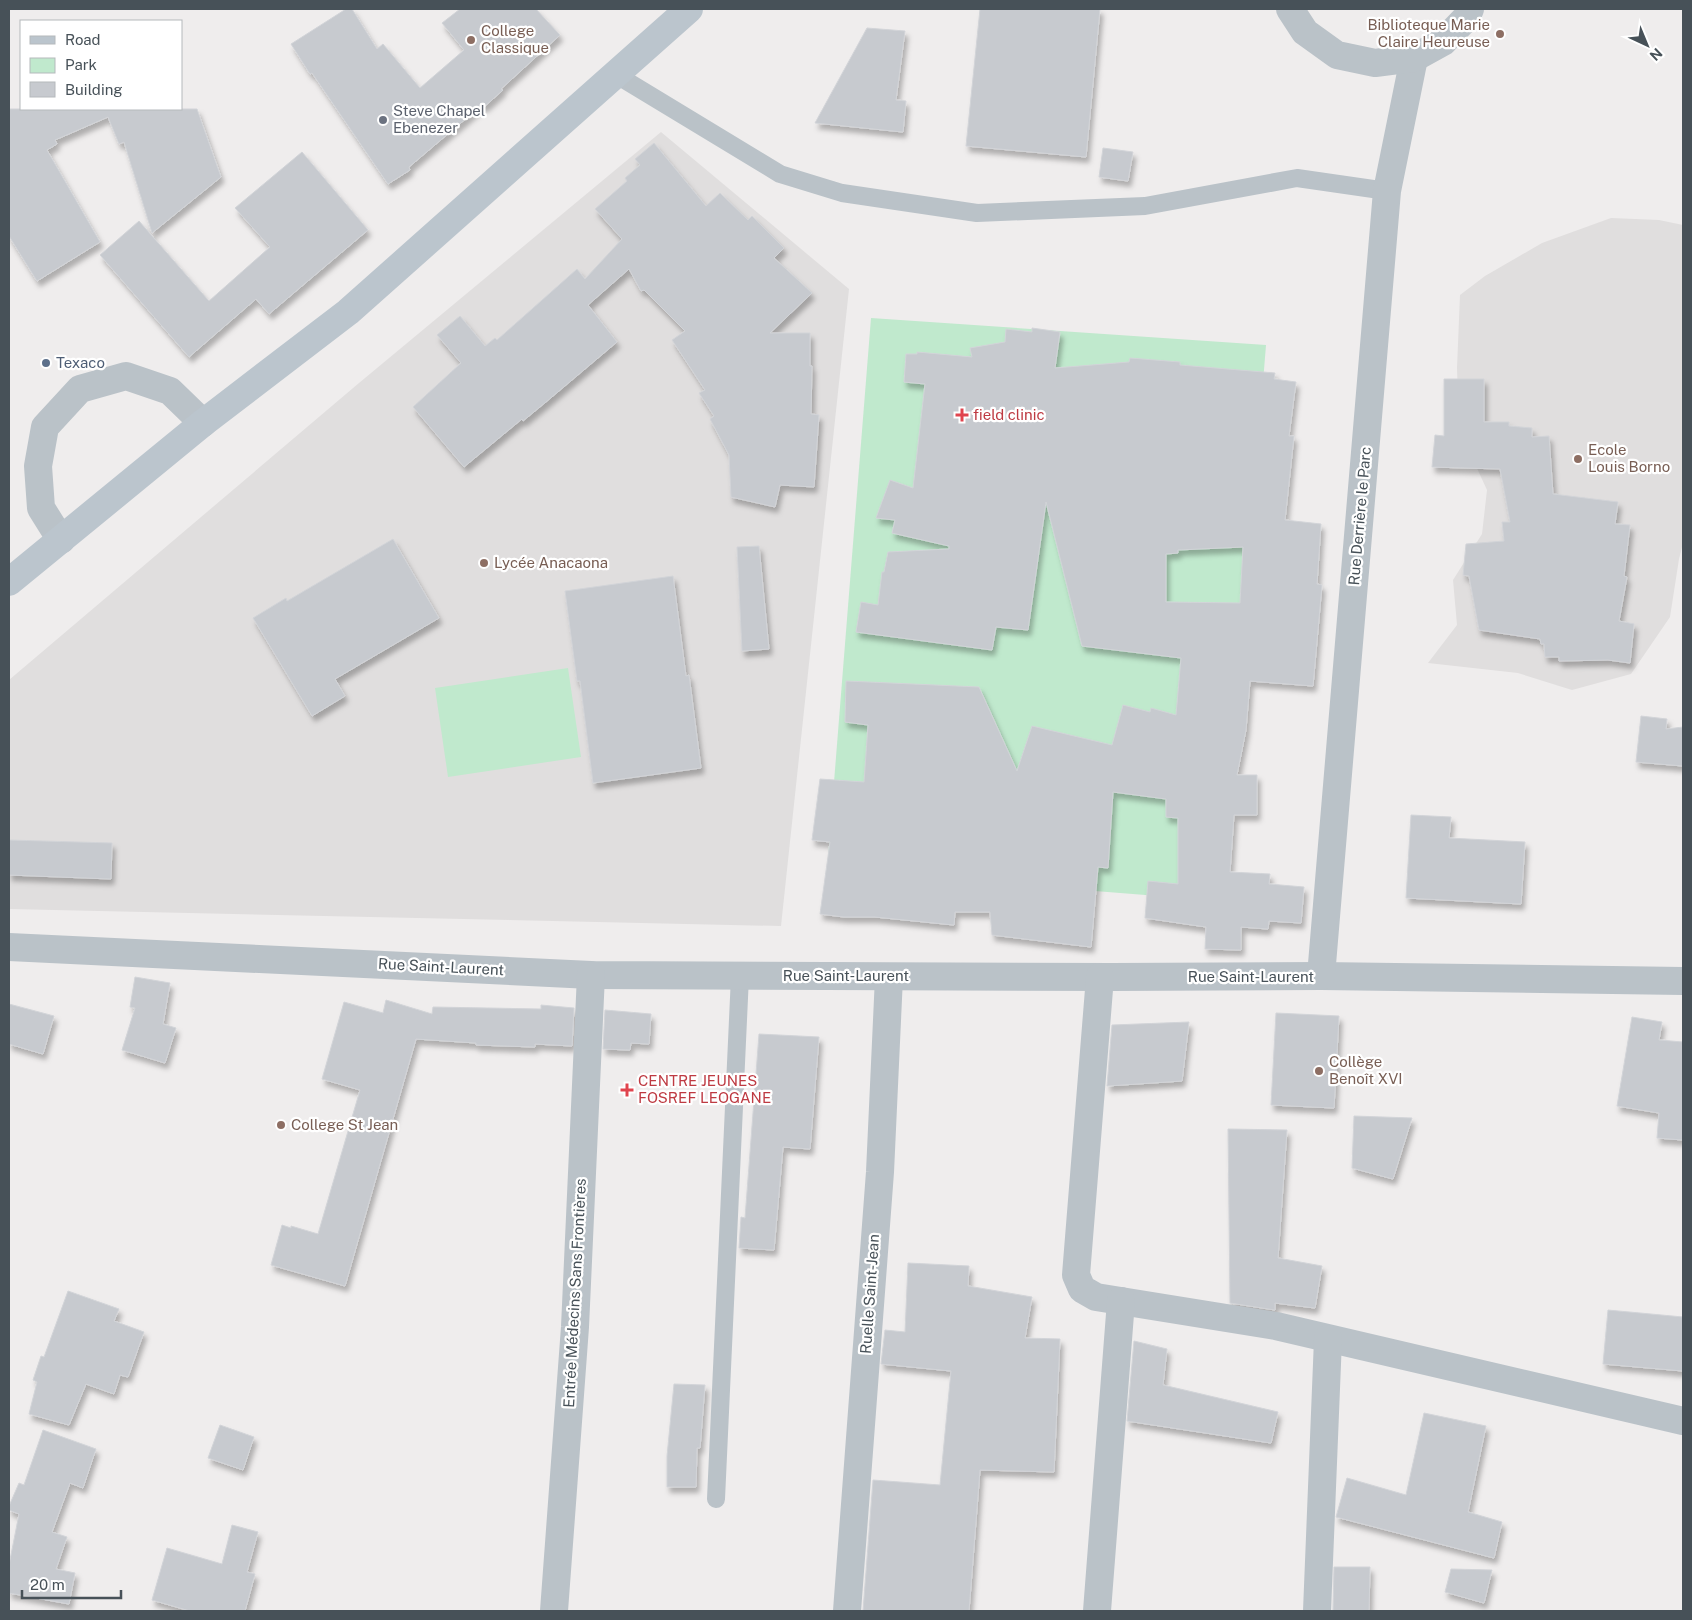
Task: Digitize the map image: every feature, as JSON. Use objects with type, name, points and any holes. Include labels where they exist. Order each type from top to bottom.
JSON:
[{"type":"main road","points":[[9,582],[203,423],[348,312],[689,9]]},
{"type":"street","points":[[1290,9],[1305,32],[1337,55],[1375,63],[1414,58],[1443,42],[1466,18],[1470,9]]},
{"type":"street","name":"Rue Derrière le Parc","points":[[1321,976],[1387,191],[1414,58]]},
{"type":"street","points":[[61,540],[41,508],[38,466],[45,427],[80,389],[126,376],[170,392],[203,423]]},
{"type":"street","name":"Rue Saint-Laurent","points":[[9,947],[590,974],[889,977],[1321,976],[1683,981]]},
{"type":"street","name":"Entrée Médecins Sans Frontières","points":[[554,1611],[575,1327],[590,974]]},
{"type":"street","name":"Ruelle Saint-Jean","points":[[847,1611],[880,1172],[889,977]]},
{"type":"street","points":[[1100,977],[1076,1275],[1082,1289],[1096,1296],[1276,1326],[1683,1420]]},
{"type":"street","points":[[1097,1611],[1121,1300]]},
{"type":"street","points":[[1317,1611],[1328,1339]]},
{"type":"lane","points":[[615,74],[780,174],[842,193],[977,213],[1145,206],[1298,178],[1387,191]]},
{"type":"lane","points":[[716,1499],[740,976]]},
{"type":"shaded area","name":"Lycée Anacaona","points":[[661,132],[849,289],[781,926],[9,909],[9,680],[359,383]]},
{"type":"shaded area","name":"Ecole Louis Borno","points":[[1611,218],[1659,220],[1683,225],[1683,543],[1670,617],[1631,674],[1572,690],[1518,673],[1428,663],[1457,625],[1453,580],[1482,534],[1487,490],[1459,429],[1457,368],[1460,295],[1485,276],[1542,243]]},
{"type":"green space","points":[[871,318],[1266,345],[1221,901],[827,870]]},
{"type":"green space","points":[[568,668],[581,757],[448,777],[435,688]]},
{"type":"building","points":[[346,9],[352,9],[377,49],[383,44],[420,88],[464,50],[442,23],[460,9],[536,9],[560,35],[484,107],[482,105],[409,167],[410,170],[388,184],[291,44]]},
{"type":"building","points":[[980,9],[1100,9],[1086,157],[966,146]]},
{"type":"building","points":[[867,28],[905,31],[896,100],[906,101],[903,132],[815,123]]},
{"type":"building","points":[[9,109],[197,109],[221,177],[152,233],[124,142],[119,144],[108,117],[55,140],[57,144],[47,150],[100,242],[37,281],[9,236]]},
{"type":"building","points":[[654,143],[706,206],[720,193],[748,220],[752,216],[784,248],[774,258],[812,293],[770,333],[810,333],[810,366],[812,366],[811,414],[819,415],[814,487],[780,485],[775,507],[731,497],[729,455],[710,419],[714,416],[699,393],[705,390],[672,340],[685,331],[644,290],[641,291],[629,269],[588,305],[617,342],[523,421],[522,419],[464,467],[413,407],[461,363],[437,335],[460,316],[485,346],[495,338],[497,340],[577,269],[585,279],[622,239],[595,209],[627,181],[625,178],[640,165],[635,159]]},
{"type":"building","points":[[1103,148],[1133,152],[1128,181],[1099,177]]},
{"type":"building","points":[[302,152],[368,230],[269,314],[256,299],[189,357],[100,255],[139,221],[209,301],[270,247],[235,208]]},
{"type":"building","points":[[1032,328],[1060,332],[1055,368],[1129,362],[1130,358],[1180,362],[1180,365],[1275,373],[1274,379],[1296,382],[1289,436],[1294,436],[1285,520],[1321,524],[1317,584],[1322,585],[1313,686],[1250,681],[1246,730],[1237,775],[1257,775],[1257,815],[1234,815],[1230,872],[1270,874],[1269,884],[1304,887],[1301,923],[1269,921],[1268,929],[1241,927],[1241,950],[1205,949],[1206,927],[1145,918],[1148,881],[1178,884],[1178,818],[1166,817],[1166,799],[1113,792],[1108,868],[1098,867],[1091,947],[992,935],[990,912],[955,912],[954,925],[875,917],[844,917],[820,914],[830,842],[812,840],[820,779],[864,782],[868,725],[845,722],[846,681],[979,687],[1017,771],[1032,726],[1112,745],[1123,705],[1150,712],[1151,708],[1176,715],[1181,658],[1082,646],[1046,502],[1028,630],[996,627],[992,650],[856,632],[861,602],[878,605],[882,572],[884,572],[888,552],[949,549],[949,546],[892,533],[895,520],[876,518],[890,480],[913,488],[925,384],[904,382],[906,354],[917,354],[917,352],[972,357],[970,348],[1005,342],[1006,329],[1032,332]],"holes":[[[1243,547],[1240,603],[1166,602],[1166,554],[1178,553],[1178,550]]]},
{"type":"building","points":[[1444,379],[1484,379],[1484,422],[1509,422],[1509,426],[1532,428],[1532,437],[1549,436],[1553,494],[1618,502],[1615,524],[1630,525],[1624,576],[1627,577],[1619,621],[1634,624],[1630,663],[1608,660],[1559,661],[1559,657],[1545,657],[1544,644],[1541,644],[1540,639],[1479,630],[1469,576],[1463,575],[1466,544],[1504,541],[1502,522],[1510,522],[1500,469],[1432,467],[1435,435],[1444,436]]},
{"type":"building","points":[[393,539],[439,618],[335,679],[345,696],[312,716],[253,618],[286,598],[287,601]]},
{"type":"building","points":[[759,546],[769,649],[742,651],[737,547]]},
{"type":"building","points":[[673,576],[686,676],[689,675],[701,768],[593,783],[580,681],[577,681],[565,591]]},
{"type":"building","points":[[1641,716],[1667,719],[1666,729],[1683,727],[1683,766],[1636,762]]},
{"type":"building","points":[[1411,815],[1451,817],[1449,838],[1525,842],[1521,904],[1406,898]]},
{"type":"building","points":[[9,840],[112,843],[111,879],[9,875]]},
{"type":"building","points":[[135,977],[170,983],[163,1024],[176,1028],[165,1063],[122,1050],[135,1008],[130,1007]]},
{"type":"building","points":[[386,1000],[432,1014],[433,1007],[541,1009],[541,1005],[574,1008],[572,1046],[535,1044],[535,1047],[476,1045],[476,1043],[416,1039],[345,1286],[271,1265],[282,1225],[318,1234],[360,1090],[322,1079],[344,1002],[383,1013]]},
{"type":"building","points":[[9,1004],[54,1016],[43,1054],[9,1044]]},
{"type":"building","points":[[605,1010],[651,1014],[649,1044],[631,1043],[630,1050],[603,1049]]},
{"type":"building","points":[[1276,1013],[1339,1016],[1334,1108],[1271,1105]]},
{"type":"building","points":[[1632,1017],[1662,1022],[1659,1040],[1683,1042],[1683,1140],[1657,1138],[1659,1113],[1617,1106]]},
{"type":"building","points":[[1189,1022],[1182,1081],[1107,1086],[1112,1025]]},
{"type":"building","points":[[759,1034],[819,1037],[810,1149],[783,1147],[774,1250],[739,1248],[741,1217],[745,1218]]},
{"type":"building","points":[[1354,1116],[1412,1118],[1393,1179],[1352,1168]]},
{"type":"building","points":[[1228,1129],[1287,1130],[1278,1258],[1322,1266],[1315,1308],[1275,1303],[1275,1310],[1230,1303]]},
{"type":"building","points":[[908,1263],[969,1266],[968,1286],[1032,1297],[1025,1338],[1060,1339],[1054,1472],[980,1470],[969,1611],[863,1611],[873,1480],[940,1485],[951,1371],[881,1364],[885,1330],[905,1332]]},
{"type":"building","points":[[68,1291],[119,1309],[114,1321],[144,1332],[128,1377],[120,1375],[114,1394],[86,1384],[69,1425],[29,1414],[37,1382],[33,1380],[41,1356],[44,1357]]},
{"type":"building","points":[[1608,1310],[1683,1317],[1683,1371],[1603,1364]]},
{"type":"building","points":[[1134,1341],[1167,1349],[1163,1385],[1278,1412],[1271,1443],[1127,1421]]},
{"type":"building","points":[[674,1384],[705,1385],[700,1448],[697,1448],[696,1487],[667,1487],[667,1456]]},
{"type":"building","points":[[1424,1413],[1486,1426],[1468,1512],[1502,1522],[1494,1558],[1336,1517],[1347,1478],[1406,1495]]},
{"type":"building","points":[[220,1425],[254,1437],[243,1470],[208,1458]]},
{"type":"building","points":[[43,1430],[96,1449],[83,1488],[70,1483],[52,1532],[67,1537],[56,1569],[75,1573],[69,1604],[9,1593],[9,1565],[19,1514],[9,1510],[9,1506],[19,1483],[24,1485]]},
{"type":"building","points":[[232,1525],[258,1532],[247,1572],[255,1574],[245,1611],[190,1611],[152,1600],[167,1548],[222,1564]]},
{"type":"building","points":[[1334,1567],[1370,1567],[1369,1611],[1333,1611]]},
{"type":"building","points":[[1451,1569],[1492,1570],[1484,1603],[1445,1592]]},
{"type":"place","name":"Biblioteque Marie Claire Heureuse","points":[[1500,34]]},
{"type":"place","name":"College Classique","points":[[471,40]]},
{"type":"place","name":"Steve Chapel Ebenezer","points":[[383,120]]},
{"type":"place","name":"Texaco","points":[[46,363]]},
{"type":"place","name":"field clinic","points":[[962,415]]},
{"type":"place","name":"Ecole Louis Borno","points":[[1578,459]]},
{"type":"place","name":"Lycée Anacaona","points":[[484,563]]},
{"type":"place","name":"Collège Benoît XVI","points":[[1319,1071]]},
{"type":"place","name":"CENTRE JEUNES FOSREF LEOGANE","points":[[627,1090]]},
{"type":"place","name":"College St Jean","points":[[281,1125]]}]
